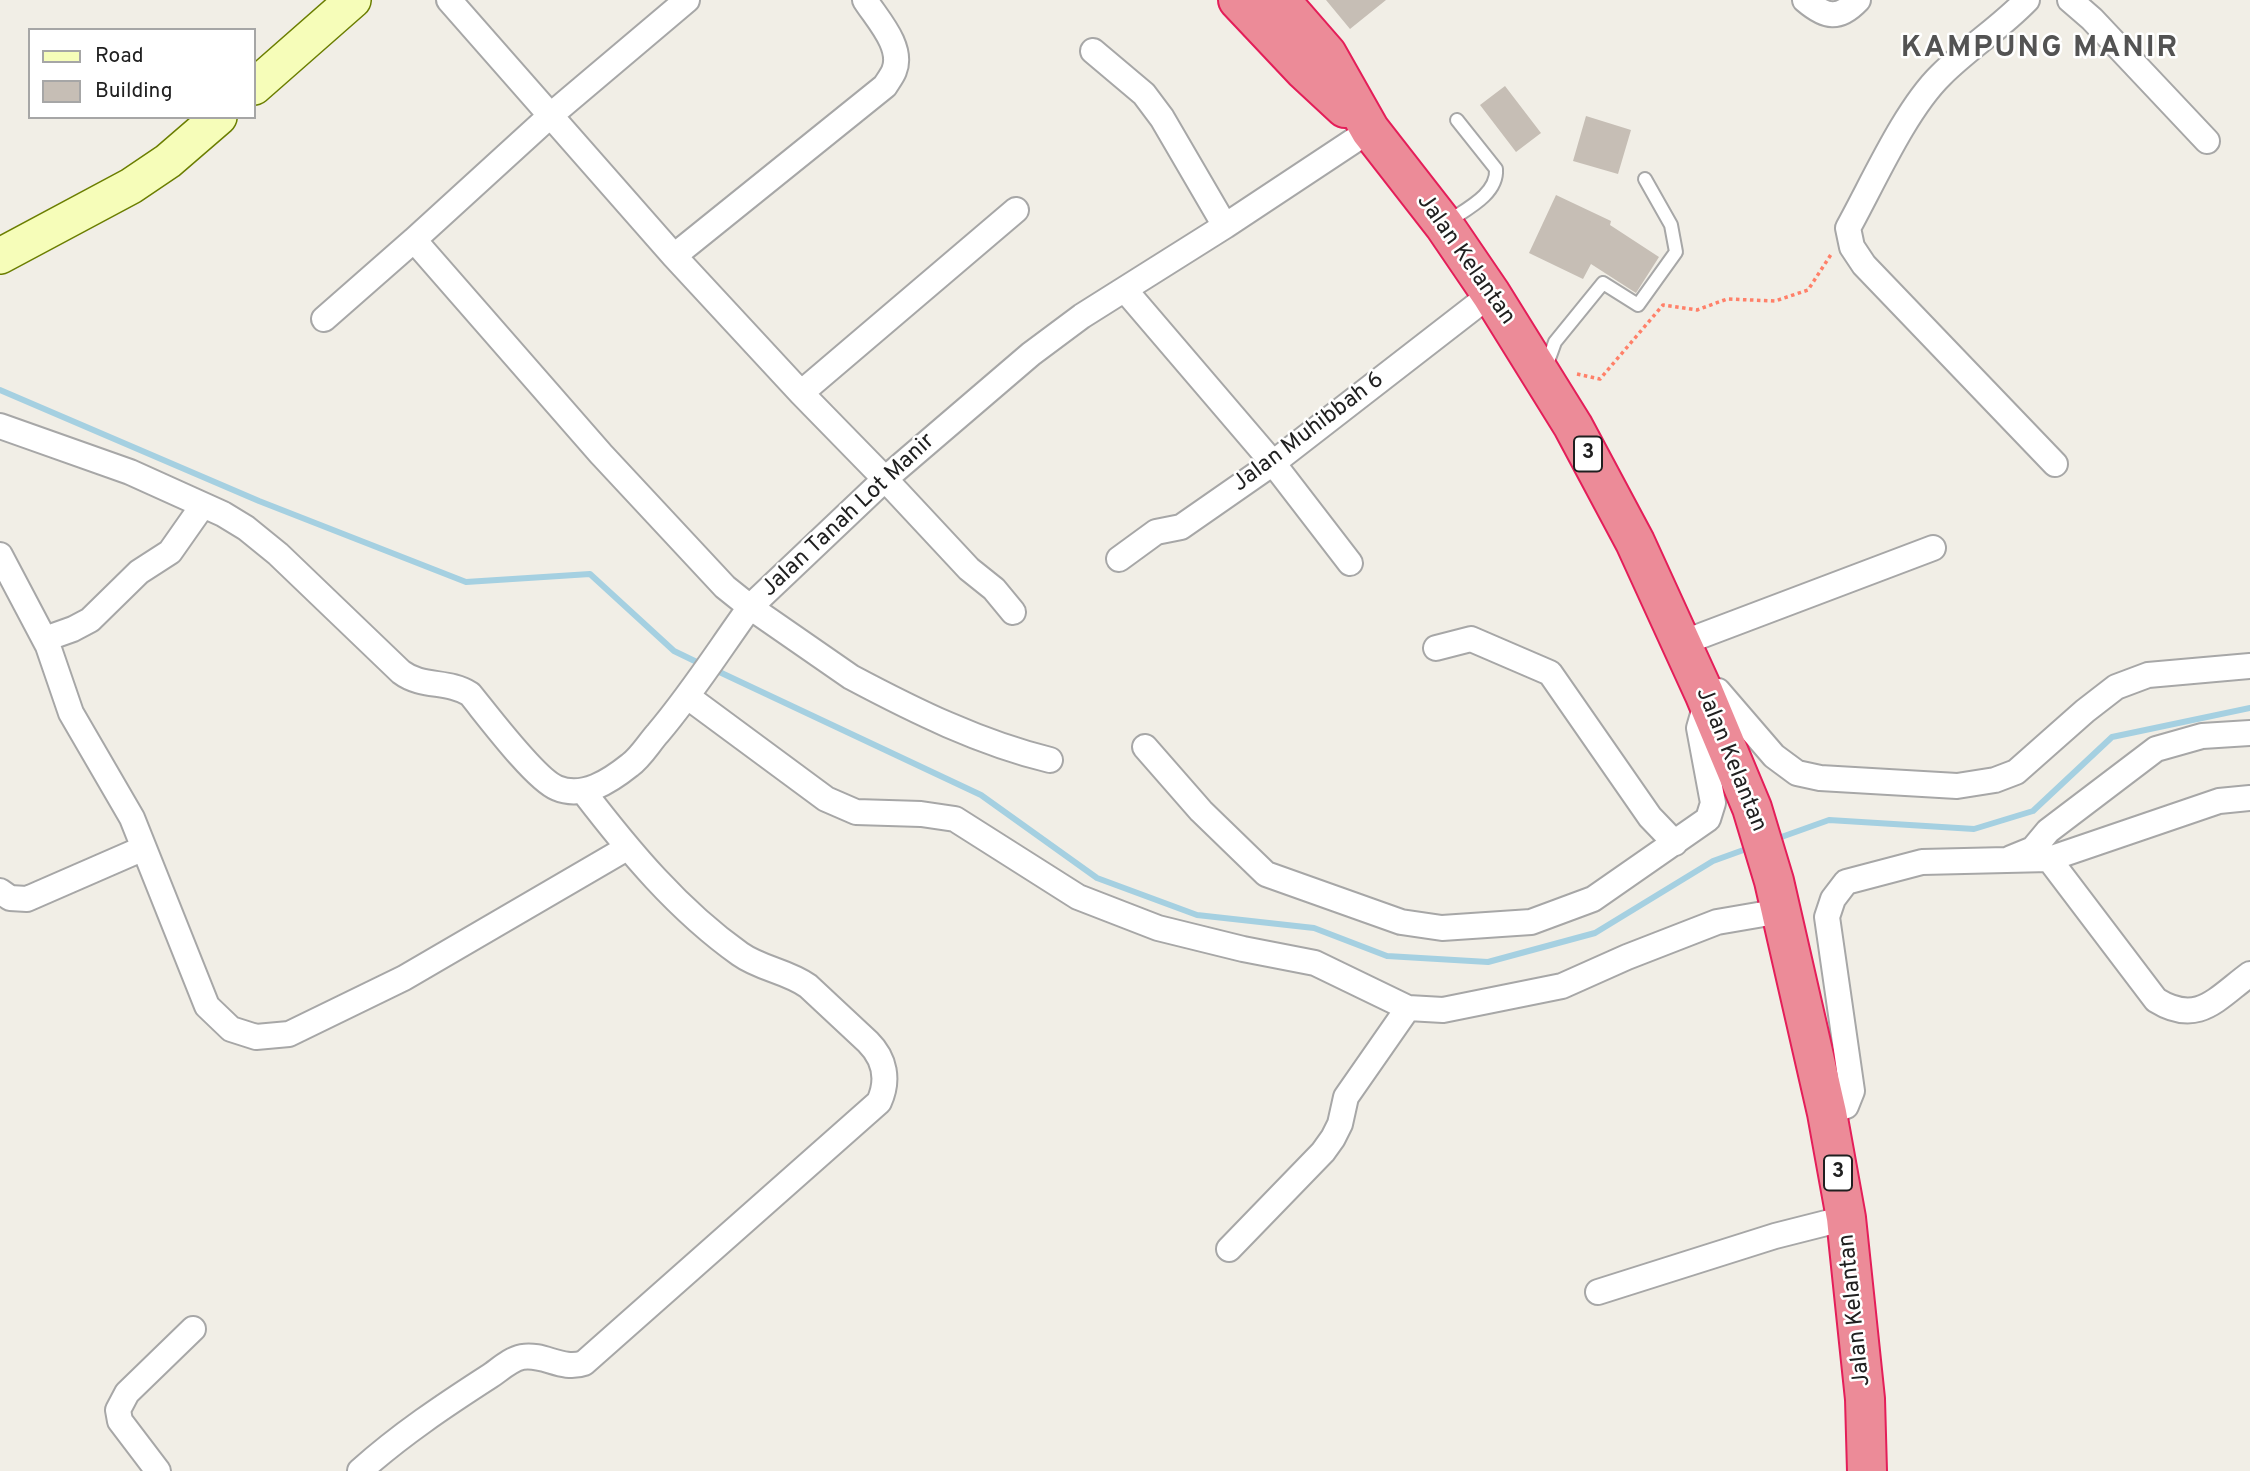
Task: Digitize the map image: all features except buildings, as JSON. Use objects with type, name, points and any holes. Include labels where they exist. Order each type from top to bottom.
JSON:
[{"type":"highway","name":"Jalan Kelantan","points":[[1238,0],[1304,70],[1370,130]]},
{"type":"highway","name":"Jalan Kelantan","points":[[1280,0],[1327,54],[1370,130],[1444,225],[1492,294],[1543,376],[1635,542],[1706,696],[1752,808],[1777,896],[1827,1113],[1846,1219],[1865,1399],[1864,1470]]},
{"type":"street","points":[[256,85],[353,0]]},
{"type":"street","points":[[449,0],[674,256],[801,394],[969,569],[994,589],[1013,612]]},
{"type":"street","points":[[324,319],[551,115],[687,0]]},
{"type":"street","points":[[674,256],[885,86],[895,70],[896,55],[890,39],[865,0]]},
{"type":"street","points":[[1805,0],[1823,13],[1838,15],[1850,9],[1858,0]]},
{"type":"street","points":[[2027,0],[1940,75],[1905,124],[1849,228],[1852,247],[1864,265],[2055,464]]},
{"type":"street","points":[[2070,0],[2092,19],[2207,141]]},
{"type":"street","points":[[1093,51],[1144,94],[1162,118],[1225,226]]},
{"type":"street","points":[[0,256],[131,186],[168,161],[217,119]]},
{"type":"street","name":"Jalan Tanah Lot Manir","points":[[414,240],[601,454],[725,587],[750,607],[885,479],[1031,354],[1082,316],[1370,130]]},
{"type":"street","points":[[801,394],[1016,210]]},
{"type":"street","points":[[1125,290],[1273,463],[1350,562]]},
{"type":"street","name":"Jalan Muhibbah 6","points":[[1119,559],[1156,532],[1181,527],[1273,463],[1492,294]]},
{"type":"street","points":[[0,426],[130,472],[246,528],[278,554],[411,680],[459,687],[470,694],[540,776],[554,787],[570,792],[590,788],[632,764],[693,690],[750,607],[851,677],[957,730],[1050,760]]},
{"type":"street","points":[[45,639],[90,620],[139,572],[170,552],[202,505]]},
{"type":"street","points":[[1682,643],[1933,548]]},
{"type":"street","points":[[0,555],[45,639],[71,713],[132,818],[207,1006],[231,1029],[256,1037],[289,1034],[404,978],[627,848]]},
{"type":"street","points":[[1436,648],[1471,639],[1550,673],[1650,817],[1675,843]]},
{"type":"street","points":[[1145,747],[1201,811],[1266,874],[1401,922],[1441,928],[1531,922],[1593,898],[1708,819],[1713,803],[1699,727],[1706,696],[1718,691],[1774,755],[1797,772],[1820,778],[1957,786],[1995,780],[2016,772],[2076,718],[2116,687],[2148,675],[2250,666]]},
{"type":"street","points":[[693,690],[826,799],[856,812],[921,814],[956,819],[1078,897],[1158,928],[1243,950],[1315,963],[1408,1008],[1443,1010],[1562,986],[1777,896]]},
{"type":"street","points":[[2010,859],[2033,849],[2048,831],[2156,749],[2202,736],[2250,733]]},
{"type":"street","points":[[360,1471],[385,1448],[518,1358],[536,1357],[561,1366],[573,1367],[584,1363],[879,1102],[885,1090],[886,1074],[875,1049],[797,979],[761,967],[740,955],[676,900],[627,848],[590,788]]},
{"type":"street","points":[[1827,1113],[1846,1107],[1852,1091],[1827,917],[1833,899],[1846,882],[1922,862],[2049,859],[2219,801],[2250,798]]},
{"type":"street","points":[[0,891],[10,898],[27,899],[144,848]]},
{"type":"street","points":[[2049,859],[2156,1000],[2172,1010],[2189,1012],[2203,1009],[2250,974]]},
{"type":"street","points":[[1229,1249],[1323,1152],[1340,1124],[1346,1097],[1408,1008]]},
{"type":"street","points":[[1598,1292],[1775,1236],[1846,1219]]},
{"type":"street","points":[[158,1471],[120,1421],[118,1410],[127,1393],[193,1329]]},
{"type":"lane","points":[[1444,225],[1488,192],[1496,178],[1496,169],[1457,120]]},
{"type":"lane","points":[[1543,376],[1555,342],[1603,283],[1638,305],[1676,251],[1671,225],[1645,179]]},
{"type":"path","points":[[1543,376],[1567,372],[1600,379],[1663,305],[1697,310],[1727,299],[1774,300],[1808,290],[1849,228]]},
{"type":"waterway","points":[[0,390],[259,501],[466,582],[590,574],[674,651],[703,665]]},
{"type":"waterway","points":[[713,669],[981,795],[1097,878],[1197,915],[1314,928],[1387,956],[1488,962],[1595,933],[1713,861],[1749,848]]},
{"type":"waterway","points":[[1773,840],[1829,820],[1974,829],[2033,811],[2112,737],[2250,708]]},
{"type":"district","name":"KAMPUNG MANIR","points":[[2040,50]]}]
